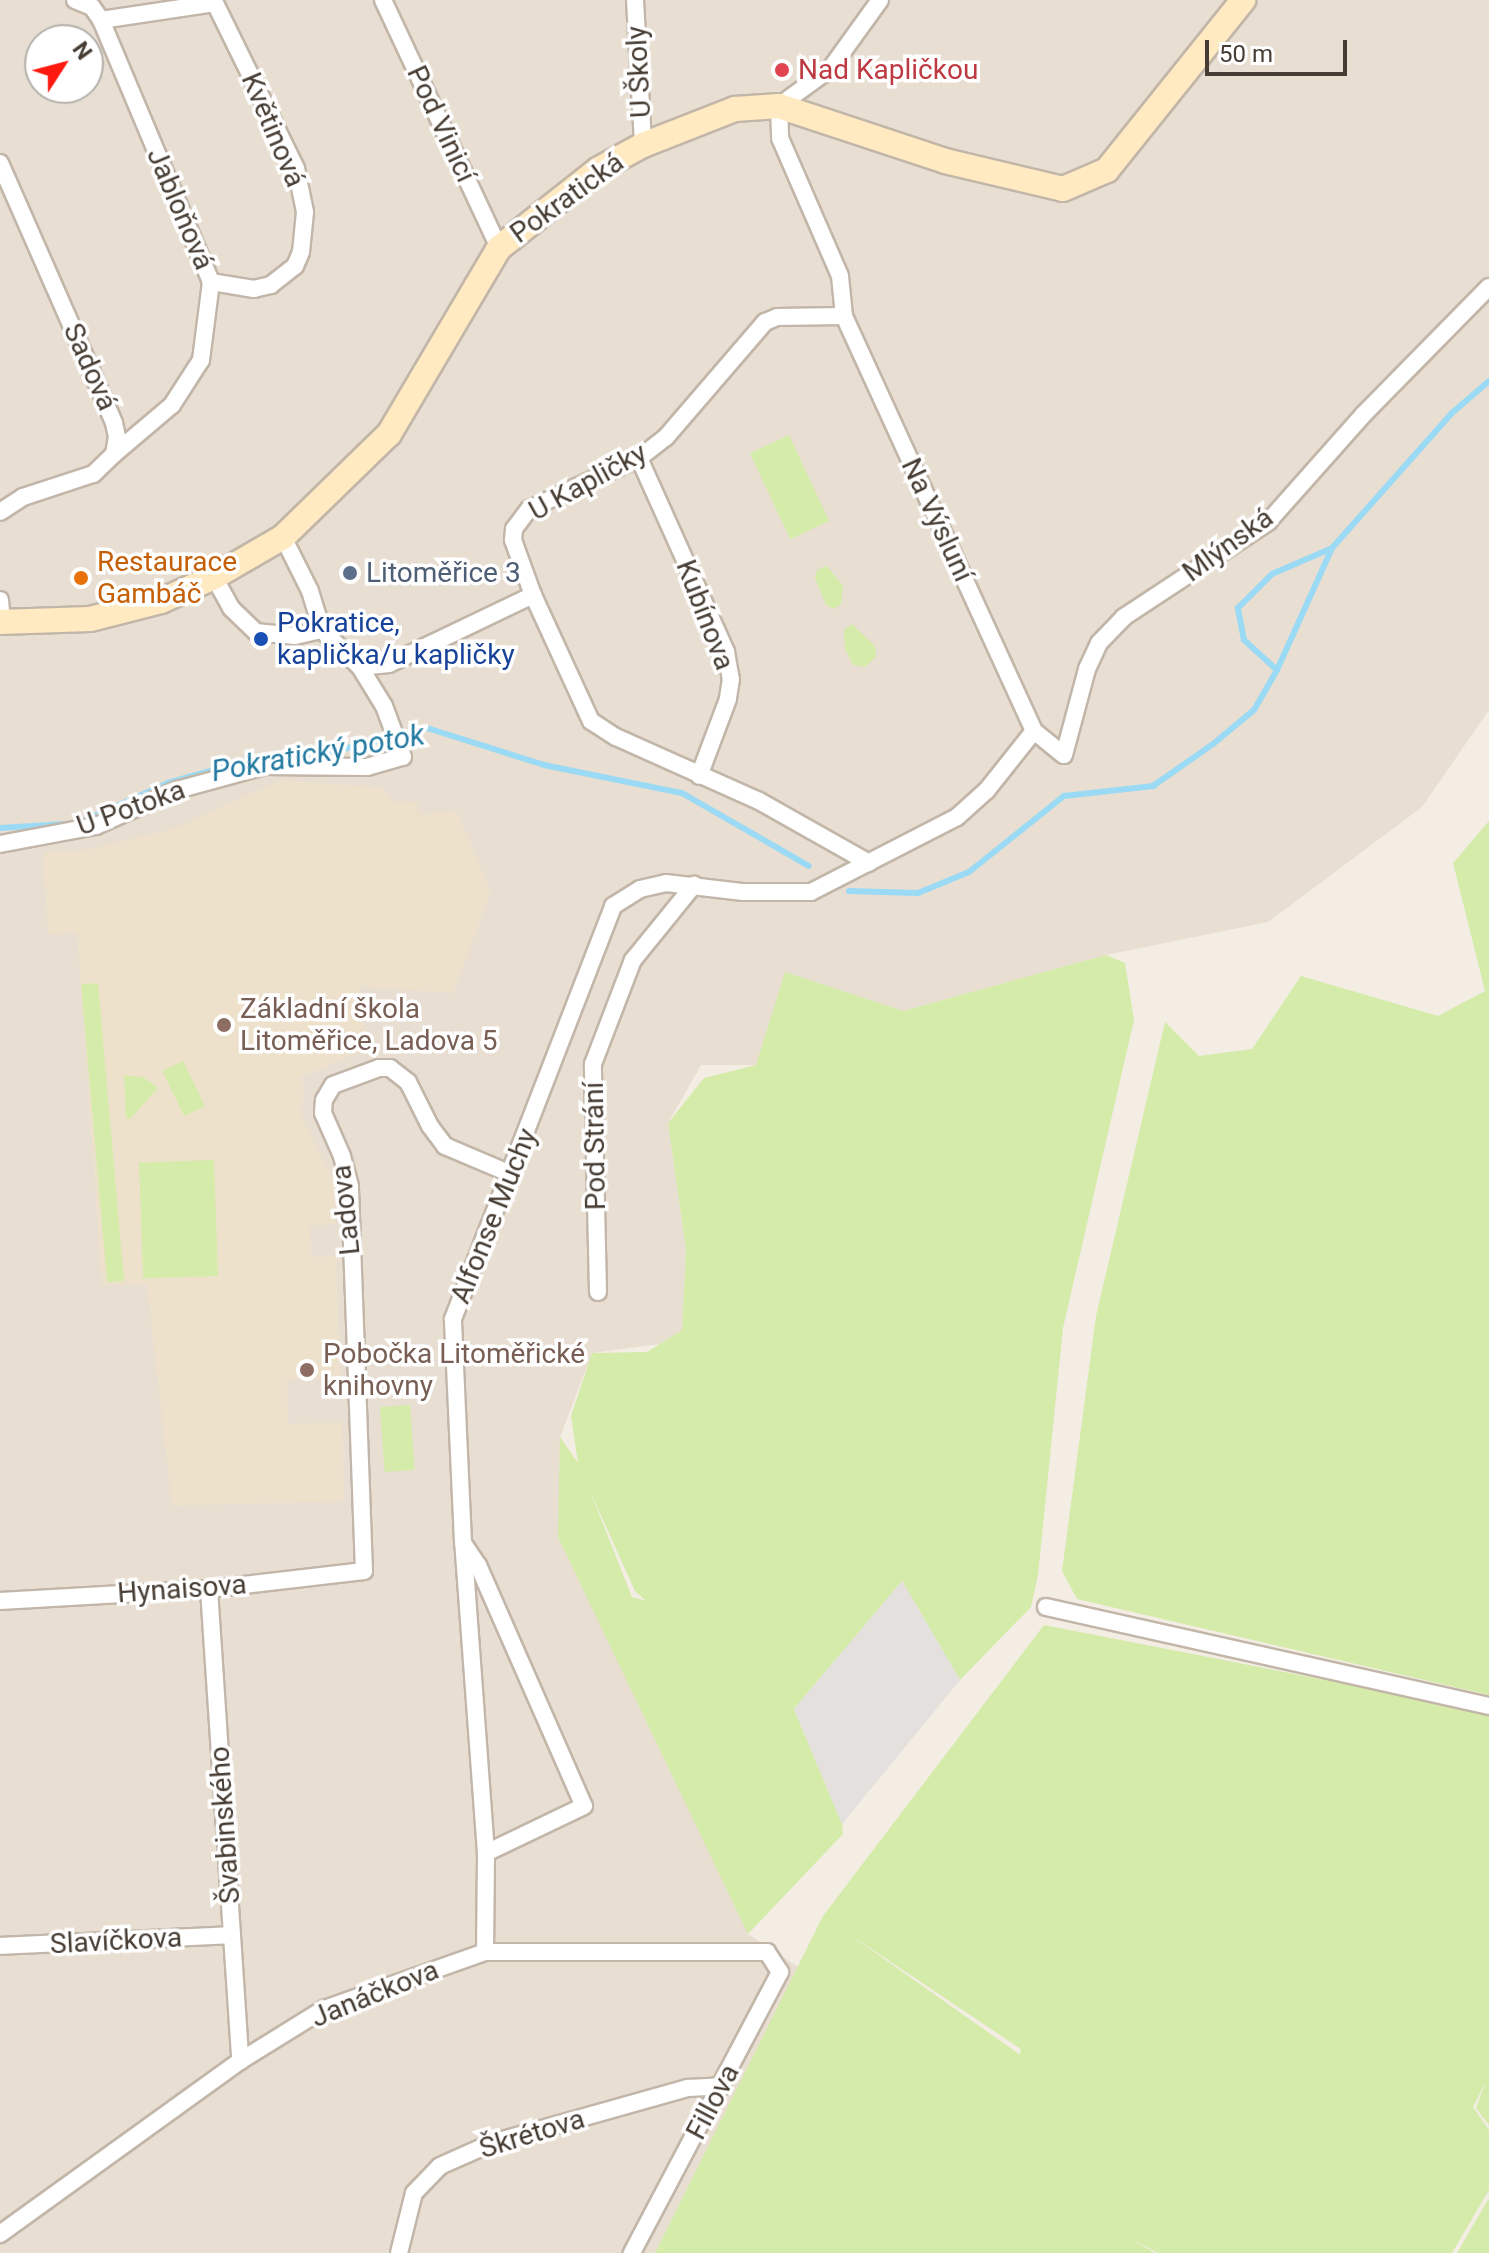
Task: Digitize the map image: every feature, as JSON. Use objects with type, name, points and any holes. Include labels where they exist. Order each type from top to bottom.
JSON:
[{"type":"street","name":"Jabloňová","points":[[75,0],[92,7],[101,20],[211,282],[201,360],[172,405],[114,454]]},
{"type":"street","name":"Pod Vinicí","points":[[383,0],[499,248]]},
{"type":"street","name":"U Školy","points":[[635,0],[643,145]]},
{"type":"street","points":[[779,106],[831,68],[880,0]]},
{"type":"street","name":"Pokratická","points":[[1,615],[90,619],[161,601],[214,577],[283,537],[389,434],[499,248],[599,169],[643,145],[735,109],[779,106],[945,161],[1063,189],[1107,170],[1243,0]]},
{"type":"street","name":"Květinová","points":[[101,20],[215,3],[296,168],[305,212],[301,252],[295,266],[285,277],[254,289],[211,282]]},
{"type":"street","name":"Na Výsluní","points":[[779,106],[780,138],[840,276],[844,316],[1034,731]]},
{"type":"street","name":"Sadová","points":[[0,163],[114,423],[114,454]]},
{"type":"street","name":"Mlýnská","points":[[1034,731],[1064,755],[1087,669],[1099,643],[1124,617],[1268,522],[1364,414],[1489,287]]},
{"type":"street","name":"U Kapličky","points":[[533,595],[513,540],[521,517],[529,509],[639,458],[666,437],[752,332],[777,317],[844,316]]},
{"type":"street","points":[[0,512],[23,497],[93,474],[114,454]]},
{"type":"street","name":"Kubínova","points":[[639,458],[726,652],[731,679],[728,699],[699,776]]},
{"type":"street","points":[[283,537],[310,591],[322,630],[360,667],[389,664],[533,595],[591,721],[616,737],[759,801],[869,863],[971,807],[1034,731]]},
{"type":"street","points":[[214,577],[231,608],[256,632],[295,636],[322,630]]},
{"type":"street","name":"U Potoka","points":[[0,844],[96,826],[177,790],[265,766],[367,767],[401,751],[392,726],[360,667]]},
{"type":"street","name":"Alfonse Muchy","points":[[485,1952],[486,1853],[463,1542],[453,1319],[613,906],[640,889],[666,883],[743,892],[811,892],[869,863]]},
{"type":"street","name":"Pod Strání","points":[[598,1292],[593,1064],[633,960],[694,885]]},
{"type":"street","name":"Ladova","points":[[364,1571],[350,1186],[342,1156],[323,1113],[324,1100],[333,1085],[379,1068],[402,1074],[445,1146],[511,1174]]},
{"type":"street","points":[[463,1542],[478,1565],[584,1806],[486,1853]]},
{"type":"street","name":"Hynaisova","points":[[0,1601],[209,1589],[364,1571]]},
{"type":"street","name":"Švabinského","points":[[209,1589],[240,2061]]},
{"type":"street","points":[[1046,1607],[1489,1706]]},
{"type":"street","name":"Slavíčkova","points":[[0,1946],[232,1935]]},
{"type":"street","name":"Janáčkova","points":[[0,2234],[240,2061],[324,2009],[485,1952],[767,1952]]},
{"type":"street","name":"Fillova","points":[[632,2253],[780,1972],[767,1952]]},
{"type":"street","name":"Škrétova","points":[[399,2253],[414,2193],[440,2166],[492,2143],[688,2088],[722,2086]]},
{"type":"shaded area","points":[[0,0],[1489,0],[1489,710],[1422,807],[1268,922],[1106,955],[903,1011],[756,1065],[701,1065],[668,1123],[686,1250],[682,1330],[660,1344],[592,1353],[560,1437],[748,1934],[800,1968],[655,2253],[0,2253]]},
{"type":"shaded area","name":"Základní škola Litoměřice, Ladova 5","points":[[282,780],[381,788],[395,803],[417,802],[418,814],[457,812],[491,892],[453,993],[360,986],[358,1003],[370,1047],[300,1078],[304,1086],[302,1106],[298,1108],[334,1183],[336,1224],[310,1226],[311,1257],[336,1256],[340,1377],[287,1379],[288,1424],[342,1422],[344,1501],[172,1506],[147,1284],[102,1285],[77,932],[48,934],[43,852],[83,851],[173,829]]},
{"type":"shaded area","points":[[902,1581],[960,1680],[842,1824],[794,1709]]},
{"type":"green space","points":[[789,435],[829,521],[790,539],[750,453]]},
{"type":"green space","points":[[827,566],[843,586],[841,604],[834,609],[826,605],[815,578],[817,570]]},
{"type":"green space","points":[[852,624],[875,646],[876,657],[865,667],[853,665],[845,649],[844,630]]},
{"type":"green space","points":[[1489,821],[1489,1695],[1077,1599],[1062,1571],[1096,1316],[1165,1022],[1199,1056],[1252,1049],[1301,976],[1438,1016],[1485,991],[1453,863]]},
{"type":"green space","points":[[1106,955],[1125,963],[1134,1020],[1063,1328],[1038,1575],[1031,1607],[960,1680],[902,1581],[794,1709],[842,1824],[843,1834],[748,1934],[558,1537],[560,1437],[578,1463],[571,1416],[592,1353],[647,1352],[682,1330],[686,1250],[668,1123],[704,1078],[756,1065],[785,972],[903,1011]],"holes":[[[590,1491],[635,1591],[646,1601],[632,1597]]]},
{"type":"green space","points":[[98,983],[124,1281],[107,1282],[81,984]]},
{"type":"green space","points":[[183,1061],[205,1106],[184,1116],[162,1071]]},
{"type":"green space","points":[[124,1075],[143,1077],[158,1088],[130,1119],[126,1118]]},
{"type":"green space","points":[[214,1160],[218,1276],[143,1279],[139,1163]]},
{"type":"green space","points":[[410,1405],[415,1470],[385,1472],[380,1407]]},
{"type":"green space","points":[[1044,1625],[1489,1712],[1489,2125],[1476,2108],[1486,2081],[1473,2107],[1489,2130],[1489,2190],[1452,2253],[1158,2253],[1128,2237],[1155,2253],[655,2253],[823,1916]],"holes":[[[846,1932],[1021,2049],[1019,2054]]]},
{"type":"green space","points":[[1489,2198],[1489,2253],[1457,2253]]},
{"type":"waterway","name":"Pokratický potok","points":[[849,891],[918,893],[969,872],[1064,796],[1153,786],[1213,744],[1254,710],[1277,670],[1332,548],[1452,413],[1489,381]]},
{"type":"waterway","points":[[1277,670],[1244,640],[1238,608],[1272,574],[1332,548]]},
{"type":"waterway","name":"Pokratický potok","points":[[81,822],[168,783],[262,756],[323,754],[427,728],[544,765],[682,793],[809,866]]},
{"type":"waterway","name":"Pokratický potok","points":[[0,828],[66,824]]},
{"type":"place","name":"Nad Kapličkou","points":[[782,70]]},
{"type":"place","name":"Litoměřice 3","points":[[350,573]]},
{"type":"place","name":"Restaurace Gambáč","points":[[81,578]]},
{"type":"place","name":"Pokratice, kaplička/u kapličky","points":[[261,639]]},
{"type":"place","name":"Základní škola Litoměřice, Ladova 5","points":[[224,1025]]},
{"type":"place","name":"Pobočka Litoměřické knihovny","points":[[307,1370]]}]
